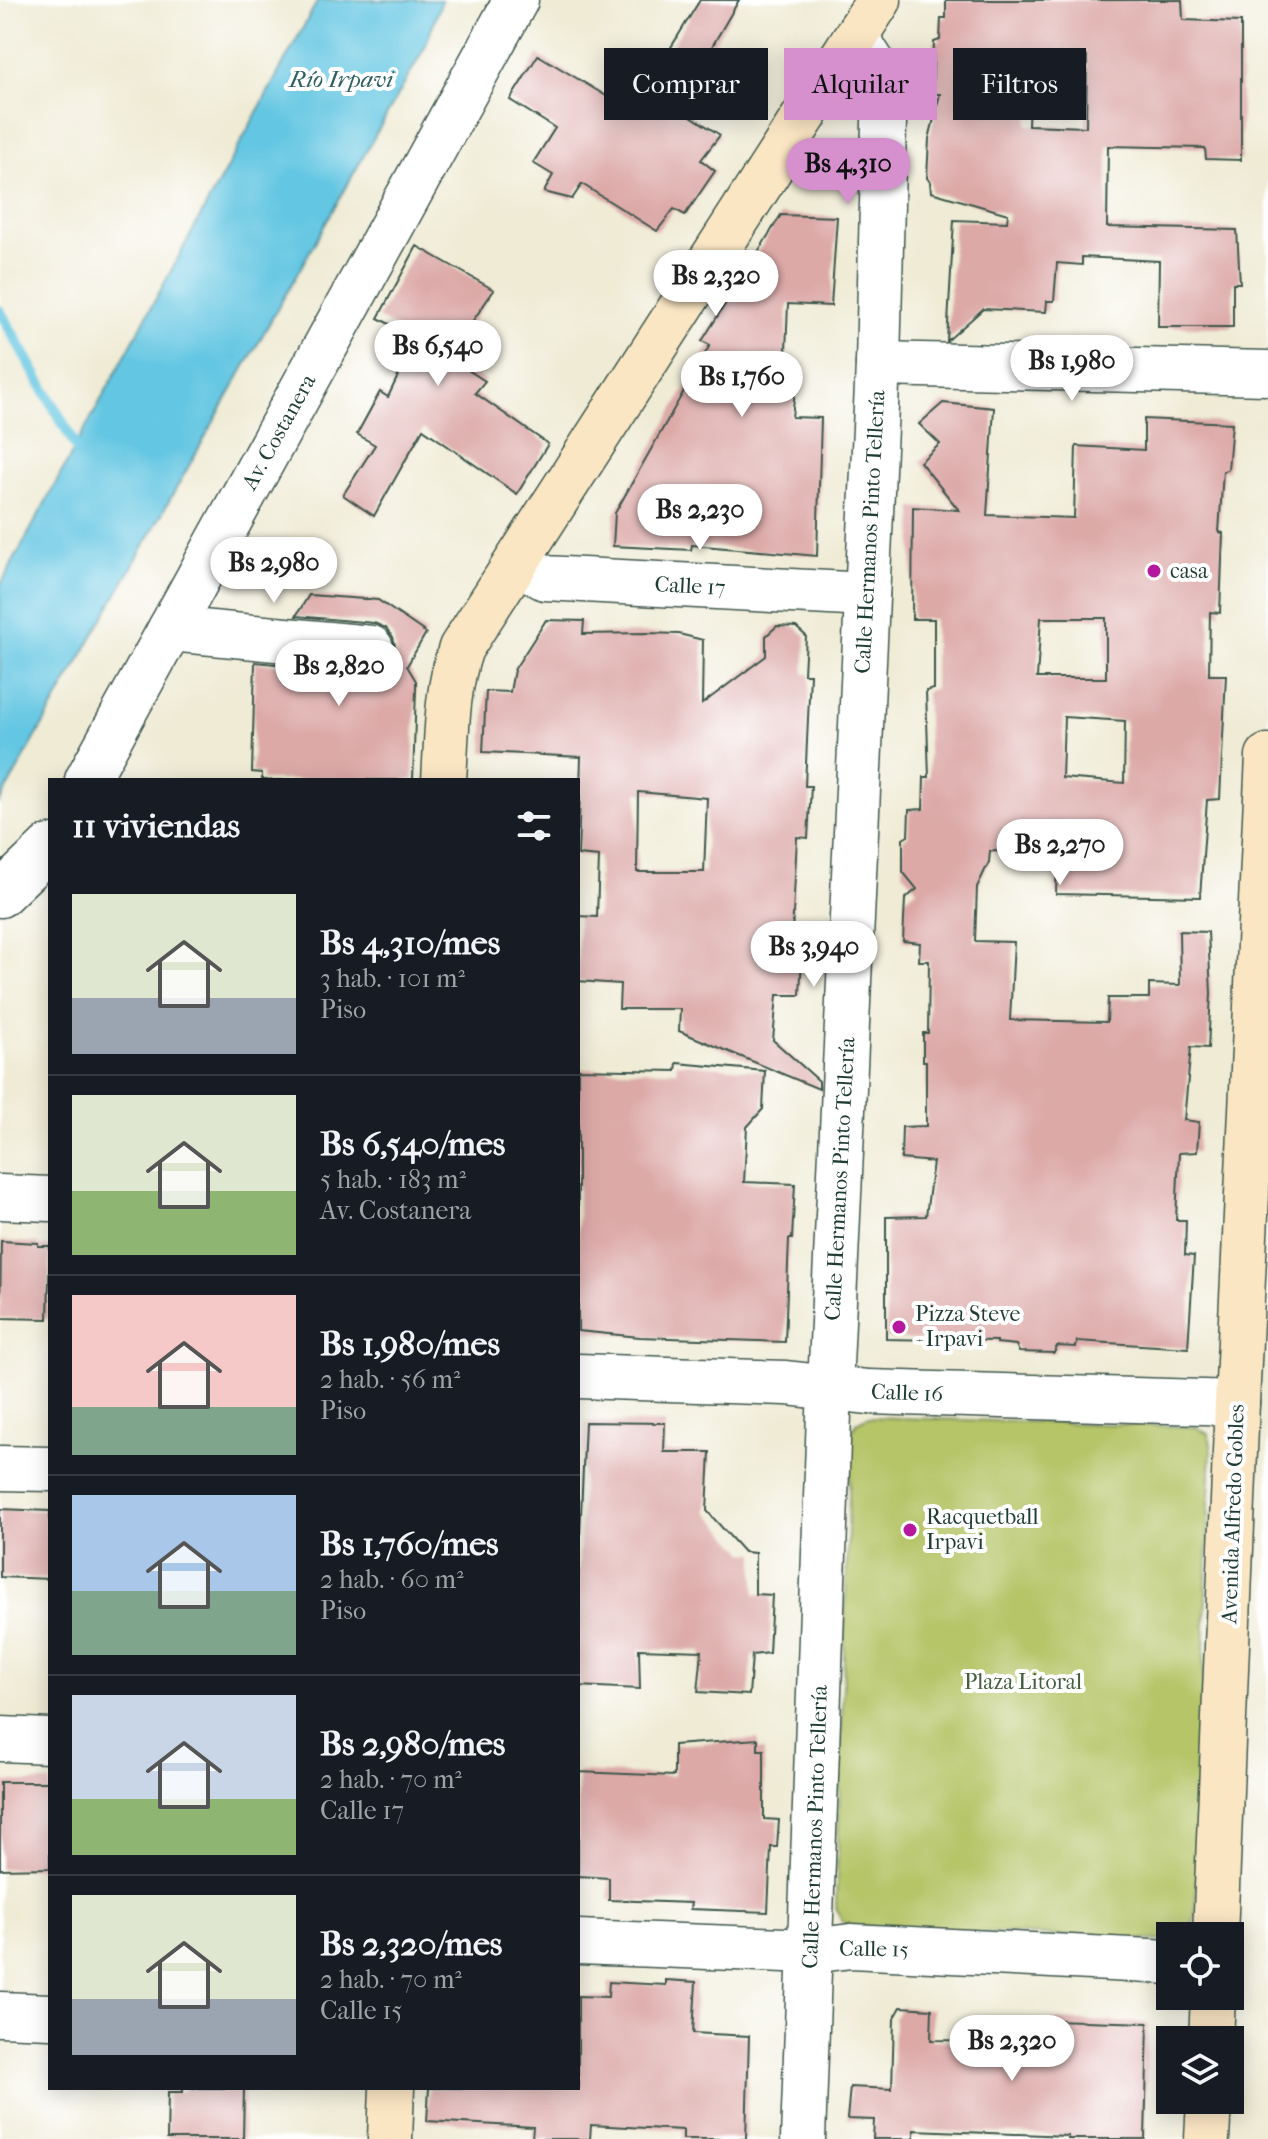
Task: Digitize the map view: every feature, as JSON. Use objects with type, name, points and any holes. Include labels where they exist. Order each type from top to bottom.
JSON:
[{"type":"main road","points":[[444,778],[448,700],[457,658],[471,630],[518,562],[879,0]]},
{"type":"main road","name":"Avenida Alfredo Gobles","points":[[1216,1922],[1268,756]]},
{"type":"main road","points":[[390,2139],[392,2090]]},
{"type":"main road","points":[[1207,2139],[1208,2114]]},
{"type":"street","name":"Av. Costanera","points":[[88,778],[516,0]]},
{"type":"street","name":"Calle Hermanos Pinto Tellería","points":[[803,2139],[830,1386],[878,364],[885,82],[856,37]]},
{"type":"street","points":[[878,364],[1268,373]]},
{"type":"street","name":"Calle 17","points":[[518,562],[545,578],[867,595]]},
{"type":"street","points":[[170,629],[371,648]]},
{"type":"street","points":[[20,894],[48,850]]},
{"type":"street","points":[[0,1197],[48,1199]]},
{"type":"street","name":"Calle 16","points":[[580,1376],[830,1386],[868,1392],[1237,1403]]},
{"type":"street","points":[[0,1468],[48,1469]]},
{"type":"street","points":[[0,1739],[48,1741]]},
{"type":"street","name":"Calle 15","points":[[580,1942],[811,1951],[851,1946],[1156,1961]]},
{"type":"street","points":[[0,2014],[48,2016]]},
{"type":"green space","name":"Plaza Litoral","points":[[868,1417],[1196,1427],[1208,1434],[1211,1444],[1193,1922],[1156,1922],[1156,1940],[851,1926],[842,1921],[836,1909],[851,1434],[856,1423]]},
{"type":"water","name":"Río Irpavi","points":[[318,0],[442,0],[425,47],[0,801],[0,586]]},
{"type":"building","points":[[700,0],[739,0],[711,48],[671,48]]},
{"type":"building","points":[[946,0],[1182,0],[1183,20],[1241,22],[1241,160],[1206,159],[1205,148],[1108,146],[1107,227],[1237,230],[1240,283],[1233,283],[1233,327],[1158,327],[1159,261],[1082,257],[1082,265],[1057,263],[1054,301],[1047,301],[1046,312],[983,309],[947,341],[954,220],[1007,222],[1008,214],[931,192],[927,178],[929,139],[934,120],[937,120],[940,94],[937,94],[937,48],[934,48],[934,42],[940,40],[941,18],[946,18]]},
{"type":"building","points":[[538,55],[604,95],[604,120],[697,120],[720,135],[701,160],[715,171],[685,215],[674,209],[657,231],[582,184],[572,199],[544,192],[553,175],[533,163],[555,128],[510,100]]},
{"type":"building","points":[[781,215],[837,217],[831,306],[788,304],[785,374],[797,374],[792,417],[821,418],[817,556],[692,545],[691,550],[613,546],[615,513],[710,345],[702,341]]},
{"type":"building","points":[[417,246],[494,290],[448,357],[485,381],[475,393],[548,444],[517,494],[423,429],[374,516],[343,495],[375,445],[357,434],[380,392],[388,397],[416,338],[378,318]]},
{"type":"building","points":[[943,403],[994,408],[987,515],[1074,518],[1076,446],[1144,450],[1144,419],[1232,423],[1228,470],[1223,471],[1219,532],[1223,533],[1220,613],[1210,612],[1209,675],[1226,675],[1220,799],[1207,800],[1200,897],[1056,894],[1057,855],[1029,852],[990,851],[989,862],[977,887],[975,941],[1014,942],[1010,1020],[1107,1022],[1108,998],[1149,998],[1149,984],[1180,985],[1179,931],[1208,932],[1211,994],[1208,1048],[1191,1047],[1184,1120],[1199,1122],[1197,1152],[1179,1153],[1176,1220],[1186,1220],[1185,1255],[1194,1256],[1188,1348],[1077,1341],[1076,1347],[1057,1346],[1054,1353],[1019,1352],[1016,1345],[997,1341],[886,1339],[886,1217],[926,1216],[933,1162],[901,1159],[902,1127],[926,1126],[923,1033],[928,1033],[929,961],[919,961],[920,943],[903,941],[905,899],[917,889],[903,872],[903,839],[908,836],[909,810],[923,809],[924,777],[929,777],[926,691],[934,689],[934,619],[912,619],[913,507],[959,510],[920,462],[940,444],[919,424]],"holes":[[[1041,618],[1106,618],[1106,678],[1037,678]],[[1064,717],[1125,721],[1124,783],[1062,778]]]},
{"type":"building","points":[[309,595],[378,600],[426,633],[407,666],[416,681],[413,778],[262,778],[262,773],[252,772],[255,662],[369,673],[382,670],[391,663],[396,651],[393,637],[386,628],[374,623],[296,616]]},
{"type":"building","points":[[546,620],[584,621],[583,634],[679,634],[703,640],[702,704],[766,656],[766,636],[777,626],[796,627],[806,636],[804,674],[810,674],[805,786],[811,786],[808,838],[797,837],[791,953],[802,953],[800,995],[777,995],[773,1040],[819,1081],[819,1089],[679,1031],[680,1009],[619,1009],[620,984],[580,981],[580,916],[597,917],[599,857],[580,855],[581,757],[483,752],[486,691],[510,692],[514,670]],"holes":[[[638,792],[707,798],[704,872],[637,872]]]},
{"type":"building","points":[[677,1063],[765,1071],[763,1109],[747,1127],[744,1182],[795,1184],[792,1239],[789,1239],[785,1342],[640,1337],[580,1331],[580,1069],[676,1071]]},
{"type":"building","points":[[1,1241],[48,1246],[48,1319],[0,1318]]},
{"type":"building","points":[[585,1422],[665,1423],[664,1452],[710,1452],[707,1511],[744,1552],[755,1553],[755,1594],[772,1595],[769,1653],[752,1655],[749,1695],[698,1692],[702,1651],[639,1649],[640,1689],[580,1686],[580,1537]]},
{"type":"building","points":[[0,1509],[48,1511],[48,1579],[0,1577]]},
{"type":"building","points":[[758,1739],[758,1750],[764,1750],[764,1819],[779,1820],[777,1847],[771,1847],[768,1912],[690,1909],[691,1903],[609,1900],[609,1878],[580,1876],[580,1772],[674,1776],[674,1745]]},
{"type":"building","points":[[0,1782],[48,1782],[48,1868],[0,1869]]},
{"type":"building","points":[[666,1980],[696,1982],[693,2033],[749,2036],[746,2139],[683,2139],[683,2130],[591,2125],[590,2139],[532,2139],[533,2127],[427,2121],[429,2090],[580,2090],[580,1996],[608,1997],[609,1982],[666,1985]]},
{"type":"building","points":[[901,2007],[932,2009],[931,2040],[1052,2042],[1053,2020],[1148,2023],[1145,2139],[1068,2139],[1068,2136],[914,2130],[914,2139],[873,2139],[874,2120],[847,2119],[850,2087],[892,2089],[894,2019]]},
{"type":"building","points":[[244,2090],[243,2139],[167,2139],[168,2092]]},
{"type":"waterway","points":[[0,311],[82,457]]},
{"type":"place","name":"casa","points":[[1154,571]]},
{"type":"place","name":"Pizza Steve - Irpavi","points":[[899,1327]]},
{"type":"place","name":"Racquetball Irpavi","points":[[910,1530]]}]
